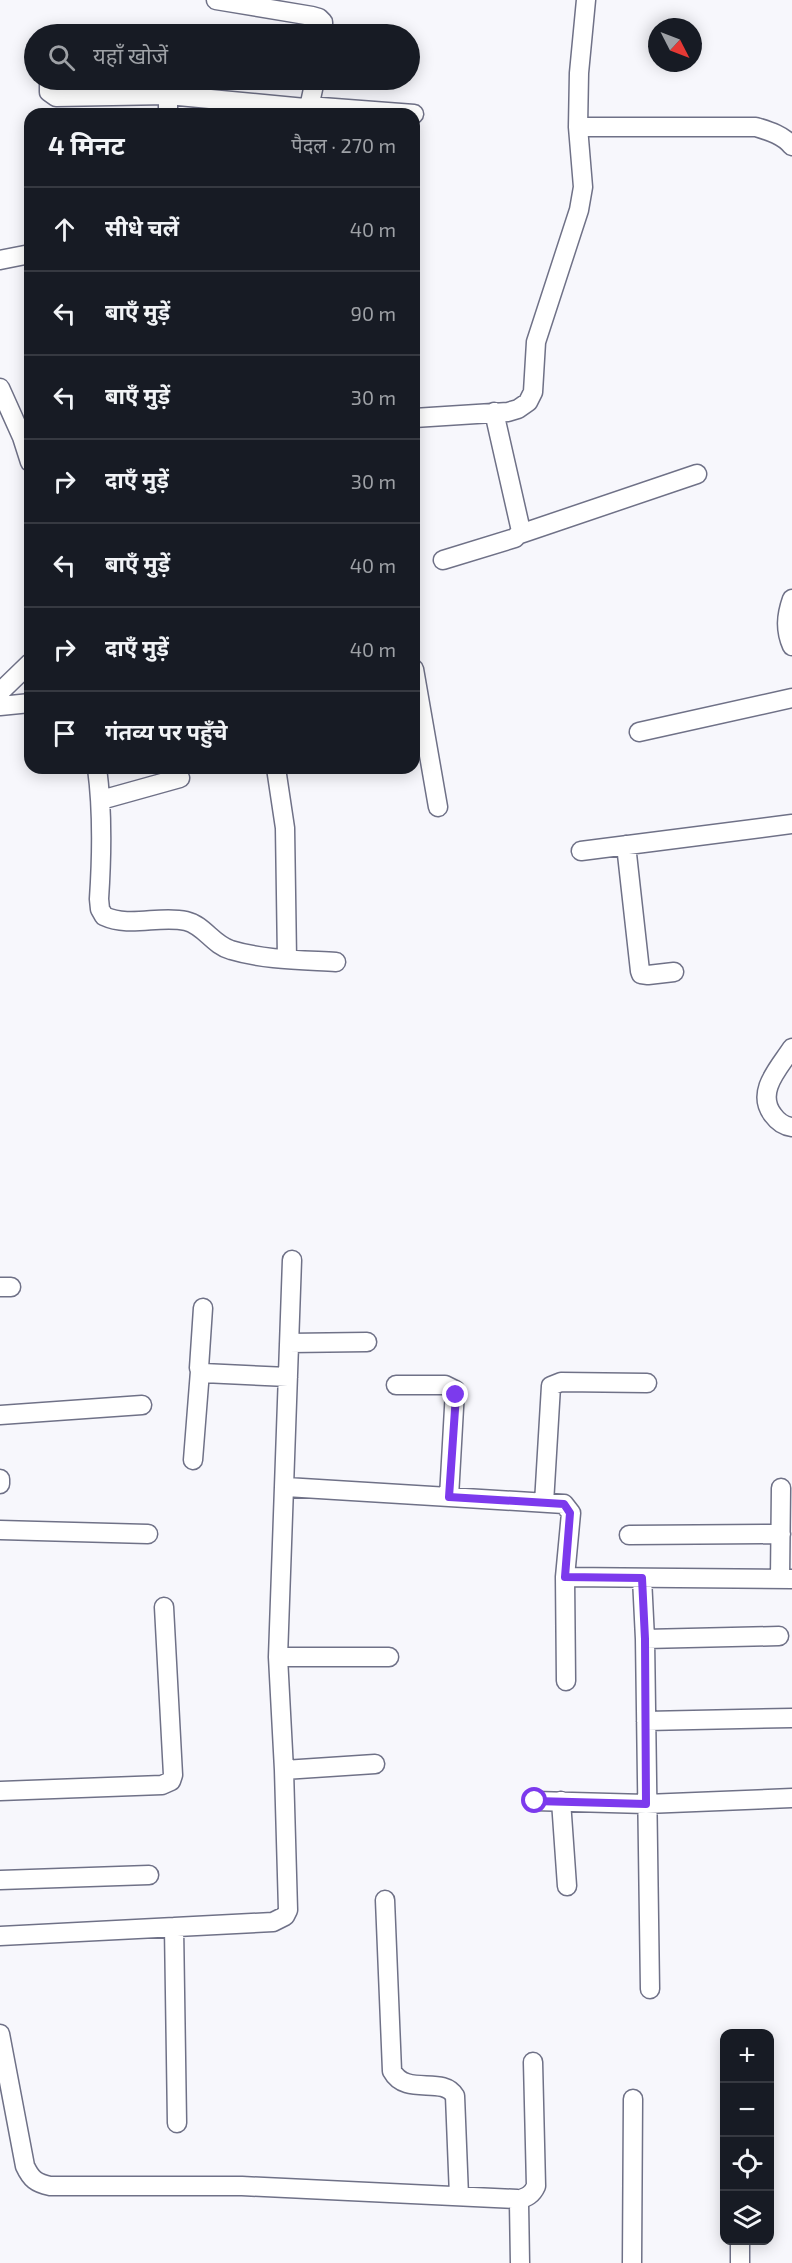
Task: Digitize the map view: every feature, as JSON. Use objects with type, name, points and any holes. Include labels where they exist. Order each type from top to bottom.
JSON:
[{"type":"street","points":[[216,0],[319,18],[322,24]]},
{"type":"street","points":[[420,418],[508,412],[528,402],[533,392],[536,342],[579,210],[583,187],[578,126],[579,73],[586,0]]},
{"type":"street","points":[[49,90],[56,97],[168,95],[302,108],[308,106],[335,108]]},
{"type":"street","points":[[308,106],[313,90]]},
{"type":"street","points":[[168,95],[168,108]]},
{"type":"street","points":[[578,126],[756,127],[788,140],[792,146]]},
{"type":"street","points":[[0,260],[24,255]]},
{"type":"street","points":[[0,388],[24,443]]},
{"type":"street","points":[[494,412],[521,531],[519,534]]},
{"type":"street","points":[[443,560],[514,538],[519,534],[697,474]]},
{"type":"street","points":[[792,599],[786,619],[786,634],[792,646]]},
{"type":"street","points":[[0,692],[24,669]]},
{"type":"street","points":[[639,732],[792,698]]},
{"type":"street","points":[[0,706],[24,704]]},
{"type":"street","points":[[420,704],[438,807]]},
{"type":"street","points":[[98,774],[103,834],[99,899],[100,909],[104,915],[122,921],[176,919],[189,921],[199,927],[208,937],[230,950],[287,959],[336,962]]},
{"type":"street","points":[[277,774],[285,828],[287,959]]},
{"type":"street","points":[[101,800],[180,778]]},
{"type":"street","points":[[581,851],[792,824]]},
{"type":"street","points":[[626,845],[641,974],[674,972]]},
{"type":"street","points":[[792,1048],[769,1084],[765,1098],[767,1108],[779,1123],[792,1127]]},
{"type":"street","points":[[0,1936],[273,1922],[285,1916],[288,1910],[278,1657],[286,1487],[292,1260]]},
{"type":"street","points":[[193,1460],[203,1308]]},
{"type":"street","points":[[289,1342],[367,1342]]},
{"type":"street","points":[[200,1371],[204,1374],[288,1377]]},
{"type":"street","points":[[544,1503],[551,1386],[561,1382],[647,1383]]},
{"type":"street","points":[[396,1385],[445,1385],[455,1390],[449,1497]]},
{"type":"street","points":[[0,1415],[142,1405]]},
{"type":"street","points":[[0,1479],[0,1485]]},
{"type":"street","points":[[286,1487],[564,1504],[570,1513],[565,1577],[566,1681]]},
{"type":"street","points":[[565,1577],[786,1580],[781,1534],[781,1488]]},
{"type":"street","points":[[0,1530],[148,1534]]},
{"type":"street","points":[[629,1535],[781,1534]]},
{"type":"street","points":[[642,1578],[645,1639],[650,1989]]},
{"type":"street","points":[[0,1791],[162,1785],[171,1781],[173,1775],[164,1606]]},
{"type":"street","points":[[645,1639],[779,1636]]},
{"type":"street","points":[[278,1657],[388,1657]]},
{"type":"street","points":[[646,1721],[792,1718]]},
{"type":"street","points":[[284,1770],[375,1764]]},
{"type":"street","points":[[535,1801],[646,1804],[792,1798]]},
{"type":"street","points":[[561,1802],[567,1886]]},
{"type":"street","points":[[0,1880],[149,1875]]},
{"type":"street","points":[[385,1900],[392,2071],[404,2083],[447,2088],[455,2096],[459,2196]]},
{"type":"street","points":[[174,1927],[177,2123]]},
{"type":"street","points":[[0,2034],[25,2166],[31,2179],[39,2184],[50,2186],[242,2186],[518,2200],[528,2197],[536,2186],[533,2062]]},
{"type":"street","points":[[632,2263],[633,2098]]},
{"type":"street","points":[[518,2200],[520,2263]]},
{"type":"street","points":[[740,2245],[740,2263]]},
{"type":"route","points":[[456,1395],[449,1497],[564,1504],[570,1513],[565,1577],[642,1578],[645,1639],[646,1804],[535,1801]]}]
